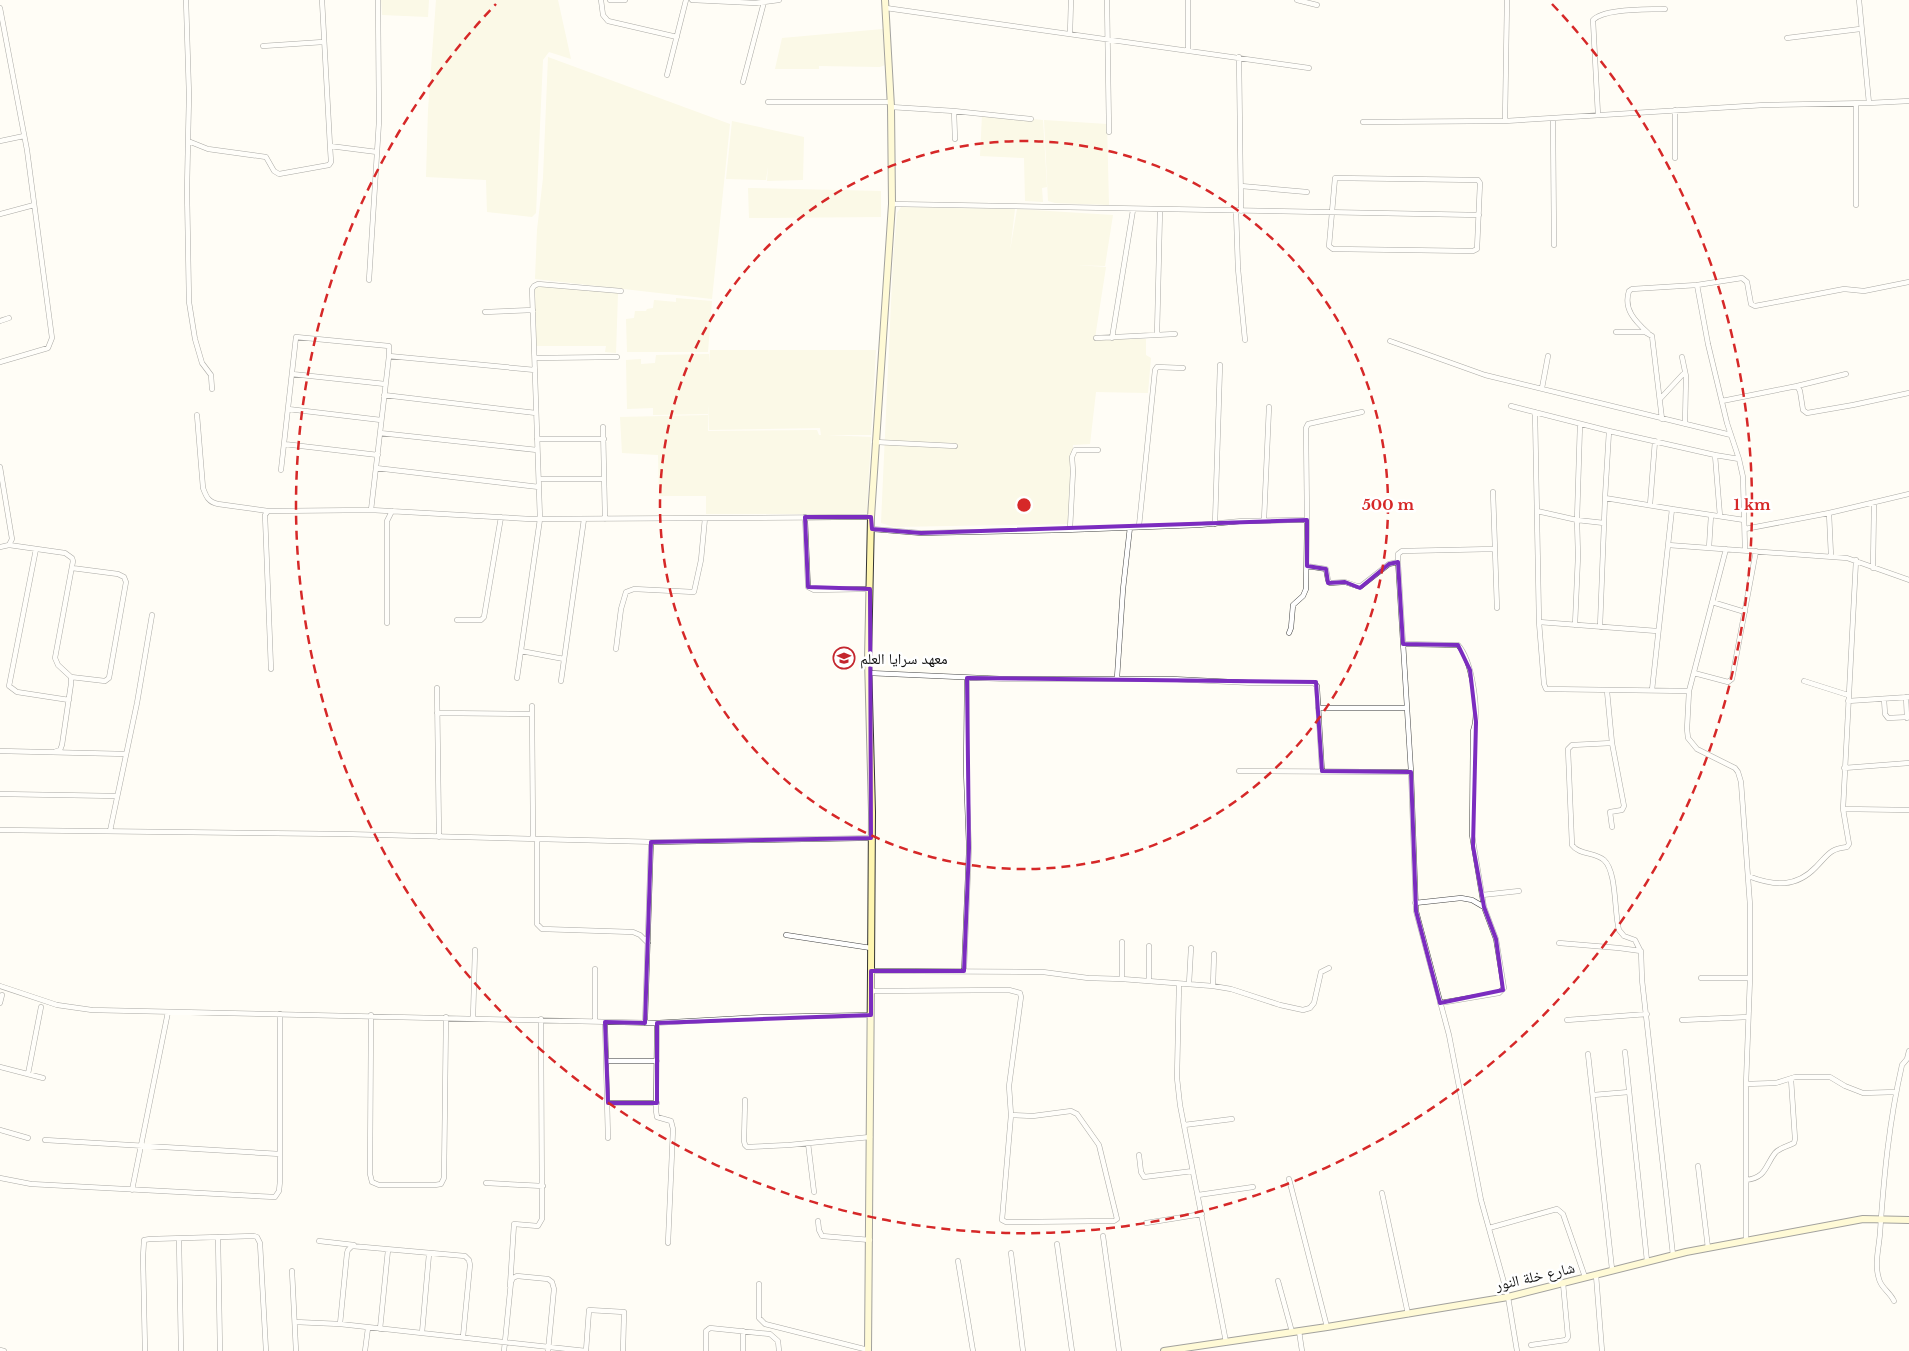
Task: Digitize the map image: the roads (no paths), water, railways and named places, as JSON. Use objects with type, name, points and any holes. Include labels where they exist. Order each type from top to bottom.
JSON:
[{"type":"main road","points":[[868,1350],[872,971],[869,673],[871,517],[892,204],[891,104],[885,0]]},
{"type":"main road","name":"شارع خلة النور","points":[[1164,1351],[1327,1327],[1508,1297],[1647,1260],[1863,1218],[1909,1220]]},
{"type":"street","points":[[186,0],[189,94],[187,200],[189,302],[195,339],[202,363],[211,375],[212,389]]},
{"type":"street","points":[[188,141],[208,149],[266,157],[274,172],[279,174],[329,165],[331,162],[322,0]]},
{"type":"street","points":[[369,280],[379,121],[378,0]]},
{"type":"street","points":[[601,0],[603,16],[608,20],[677,37]]},
{"type":"street","points":[[610,0],[625,0]]},
{"type":"street","points":[[667,75],[686,0]]},
{"type":"street","points":[[692,0],[764,2],[779,0]]},
{"type":"street","points":[[1070,34],[1071,0]]},
{"type":"street","points":[[1107,0],[1106,39],[1109,132]]},
{"type":"street","points":[[1188,0],[1188,50]]},
{"type":"street","points":[[1298,0],[1317,5]]},
{"type":"street","points":[[1505,121],[1507,0]]},
{"type":"street","points":[[1858,0],[1869,103]]},
{"type":"street","points":[[742,82],[764,2]]},
{"type":"street","points":[[0,8],[24,136],[52,338],[48,348],[0,362]]},
{"type":"street","points":[[886,8],[1309,68]]},
{"type":"street","points":[[1598,115],[1593,20],[1598,16],[1614,12],[1664,9]]},
{"type":"street","points":[[1787,38],[1860,29]]},
{"type":"street","points":[[263,46],[323,42]]},
{"type":"street","points":[[1239,57],[1241,186],[1238,268],[1245,340]]},
{"type":"street","points":[[1363,122],[1505,121],[1764,105],[1856,104],[1909,101]]},
{"type":"street","points":[[768,102],[891,104],[1031,119]]},
{"type":"street","points":[[1856,104],[1856,205]]},
{"type":"street","points":[[954,110],[956,139]]},
{"type":"street","points":[[1675,110],[1675,158]]},
{"type":"street","points":[[1553,119],[1554,245]]},
{"type":"street","points":[[0,141],[24,136]]},
{"type":"street","points":[[330,146],[377,152]]},
{"type":"street","points":[[1335,178],[1478,180],[1480,183],[1476,251],[1330,248],[1332,214],[1335,178]]},
{"type":"street","points":[[1241,186],[1307,192]]},
{"type":"street","points":[[892,204],[1479,216]]},
{"type":"street","points":[[0,214],[34,205]]},
{"type":"street","points":[[1112,338],[1133,210]]},
{"type":"street","points":[[1157,335],[1160,210]]},
{"type":"street","points":[[1662,418],[1653,339],[1651,334],[1630,312],[1627,300],[1629,291],[1636,288],[1697,285],[1744,278],[1748,284],[1752,304],[1755,306],[1844,289],[1864,291],[1909,282]]},
{"type":"street","points":[[517,678],[540,518],[532,289],[538,284],[621,291]]},
{"type":"street","points":[[1697,285],[1708,344],[1731,435],[1739,458],[1744,490],[1745,550]]},
{"type":"street","points":[[485,312],[533,310]]},
{"type":"street","points":[[0,321],[9,318]]},
{"type":"street","points":[[1616,332],[1648,332]]},
{"type":"street","points":[[1096,338],[1175,334]]},
{"type":"street","points":[[282,470],[296,337],[388,346],[389,356],[372,510]]},
{"type":"street","points":[[1390,341],[1485,375],[1731,435]]},
{"type":"street","points":[[389,356],[535,370]]},
{"type":"street","points":[[1542,388],[1548,356]]},
{"type":"street","points":[[535,358],[617,357]]},
{"type":"street","points":[[1682,358],[1685,372],[1686,424]]},
{"type":"street","points":[[1215,524],[1220,365]]},
{"type":"street","points":[[1139,526],[1154,370],[1157,368],[1183,368]]},
{"type":"street","points":[[1660,399],[1685,372]]},
{"type":"street","points":[[292,374],[385,384]]},
{"type":"street","points":[[1722,401],[1846,374]]},
{"type":"street","points":[[1797,386],[1800,390],[1802,407],[1807,413],[1909,392]]},
{"type":"street","points":[[384,395],[536,413]]},
{"type":"street","points":[[1511,406],[1609,431],[1715,455],[1739,458]]},
{"type":"street","points":[[1264,520],[1269,407]]},
{"type":"street","points":[[288,409],[381,420]]},
{"type":"street","points":[[1289,633],[1293,604],[1305,593],[1307,566],[1306,428],[1308,424],[1362,412]]},
{"type":"street","points":[[1535,412],[1540,622],[1545,688],[1548,690],[1689,691]]},
{"type":"street","points":[[197,415],[203,488],[207,498],[212,503],[218,504],[268,511],[372,510],[501,517],[584,519],[871,517]]},
{"type":"street","points":[[1574,625],[1578,556],[1577,520],[1580,424]]},
{"type":"street","points":[[603,427],[605,518]]},
{"type":"street","points":[[1600,626],[1609,431]]},
{"type":"street","points":[[380,433],[538,450]]},
{"type":"street","points":[[537,439],[604,439]]},
{"type":"street","points":[[1650,505],[1655,441]]},
{"type":"street","points":[[875,442],[954,446]]},
{"type":"street","points":[[284,444],[378,455]]},
{"type":"street","points":[[1070,530],[1072,457],[1075,450],[1098,450]]},
{"type":"street","points":[[1715,455],[1720,516]]},
{"type":"street","points":[[0,467],[12,539],[10,545]]},
{"type":"street","points":[[376,468],[539,487]]},
{"type":"street","points":[[538,479],[604,479]]},
{"type":"street","points":[[1493,492],[1498,608]]},
{"type":"street","points":[[1745,529],[1829,513],[1909,494]]},
{"type":"street","points":[[1605,498],[1744,520]]},
{"type":"street","points":[[1874,503],[1874,568]]},
{"type":"street","points":[[1652,690],[1657,631],[1672,509]]},
{"type":"street","points":[[268,511],[265,516],[271,669]]},
{"type":"street","points":[[387,623],[387,521],[392,511]]},
{"type":"street","points":[[1537,511],[1577,520],[1604,523]]},
{"type":"street","points":[[1829,513],[1831,556]]},
{"type":"street","points":[[1709,548],[1711,515]]},
{"type":"street","points":[[457,620],[481,620],[484,617],[501,517]]},
{"type":"street","points":[[805,517],[808,587],[814,590],[870,589]]},
{"type":"street","points":[[616,649],[621,609],[626,592],[634,590],[694,592],[705,518]]},
{"type":"street","points":[[561,681],[584,519]]},
{"type":"street","points":[[872,529],[921,533],[1070,530],[1264,520],[1307,520]]},
{"type":"street","points":[[1117,678],[1123,589],[1130,527]]},
{"type":"street","points":[[0,547],[10,545],[65,553],[72,558],[72,568],[55,658],[58,665],[70,677],[106,681],[109,678],[126,582],[124,577],[118,574],[72,568]]},
{"type":"street","points":[[1668,545],[1831,556],[1856,560],[1909,580]]},
{"type":"street","points":[[36,549],[9,686],[17,692],[69,700]]},
{"type":"street","points":[[1494,549],[1402,551],[1398,554],[1398,562],[1411,772],[1415,902],[1419,928],[1449,1035],[1481,1200],[1508,1297],[1517,1351]]},
{"type":"street","points":[[1726,549],[1689,691],[1688,738],[1697,749],[1730,765],[1738,772],[1741,782],[1750,905],[1750,978],[1746,1084],[1746,1240]]},
{"type":"street","points":[[1694,674],[1731,681],[1756,551]]},
{"type":"street","points":[[1748,876],[1774,884],[1796,881],[1812,872],[1834,849],[1848,848],[1849,844],[1843,810],[1844,768],[1856,560]]},
{"type":"street","points":[[1307,566],[1326,569],[1330,583],[1345,582],[1359,586],[1389,564],[1398,562]]},
{"type":"street","points":[[1712,602],[1745,612]]},
{"type":"street","points":[[110,831],[137,703],[152,615]]},
{"type":"street","points":[[1540,622],[1657,631]]},
{"type":"street","points":[[1403,644],[1458,644],[1470,670],[1476,722],[1473,731],[1472,829],[1474,856],[1484,907],[1496,939],[1504,985],[1503,990],[1499,993],[1440,1003]]},
{"type":"street","points":[[521,651],[564,659]]},
{"type":"street","points":[[869,673],[967,678],[1117,678],[1314,683],[1317,686],[1322,771]]},
{"type":"street","points":[[54,752],[60,750],[62,745],[69,700],[70,677]]},
{"type":"street","points":[[964,971],[969,848],[966,772],[967,678]]},
{"type":"street","points":[[1804,681],[1848,695]]},
{"type":"street","points":[[437,688],[439,837]]},
{"type":"street","points":[[1607,691],[1612,742],[1624,806],[1622,810],[1610,812],[1612,827]]},
{"type":"street","points":[[1848,701],[1907,697],[1908,717],[1892,719],[1886,716],[1884,699]]},
{"type":"street","points":[[532,706],[537,924],[542,929],[633,932],[640,935],[648,943]]},
{"type":"street","points":[[1318,708],[1407,708]]},
{"type":"street","points":[[437,713],[532,714]]},
{"type":"street","points":[[1612,742],[1572,745],[1569,747],[1572,845],[1575,849],[1598,856],[1606,862],[1610,872],[1619,930],[1624,936],[1635,940],[1642,953],[1642,980],[1673,1255]]},
{"type":"street","points":[[0,751],[126,754]]},
{"type":"street","points":[[1844,768],[1909,763]]},
{"type":"street","points":[[1239,771],[1411,772]]},
{"type":"street","points":[[0,794],[118,796]]},
{"type":"street","points":[[1843,810],[1909,810]]},
{"type":"street","points":[[0,830],[650,842],[871,838]]},
{"type":"street","points":[[645,1022],[650,842]]},
{"type":"street","points":[[1482,895],[1520,891]]},
{"type":"street","points":[[1415,902],[1461,898],[1472,900],[1484,907]]},
{"type":"street","points":[[786,935],[871,948]]},
{"type":"street","points":[[1122,942],[1122,978]]},
{"type":"street","points":[[1559,944],[1640,950]]},
{"type":"street","points":[[1149,946],[1149,981]]},
{"type":"street","points":[[1189,984],[1191,948]]},
{"type":"street","points":[[473,1018],[475,950]]},
{"type":"street","points":[[1212,986],[1214,954]]},
{"type":"street","points":[[872,971],[1043,972],[1088,978],[1122,978],[1212,986],[1231,989],[1293,1009],[1307,1010],[1314,1003],[1321,972],[1328,968]]},
{"type":"street","points":[[595,969],[595,1021]]},
{"type":"street","points":[[1701,978],[1750,978]]},
{"type":"street","points":[[1179,984],[1177,1078],[1184,1126],[1226,1342]]},
{"type":"street","points":[[0,986],[67,1008],[168,1012],[371,1015],[657,1023],[871,1014]]},
{"type":"street","points":[[871,991],[1010,990],[1020,993],[1009,1086],[1011,1116],[1002,1220],[1016,1222],[1114,1221],[1117,1219],[1099,1145],[1077,1114],[1071,1111],[1033,1116],[1011,1116]]},
{"type":"street","points":[[0,1003],[2,994]]},
{"type":"street","points":[[28,1074],[41,1007]]},
{"type":"street","points":[[132,1190],[168,1012]]},
{"type":"street","points":[[0,1178],[25,1184],[275,1197],[279,1191],[280,1014]]},
{"type":"street","points":[[1566,1020],[1646,1014]]},
{"type":"street","points":[[371,1015],[370,1174],[372,1182],[379,1185],[435,1185],[441,1184],[444,1178],[446,1017]]},
{"type":"street","points":[[1682,1020],[1748,1017]]},
{"type":"street","points":[[504,1351],[514,1224],[538,1226],[540,1224],[543,1186],[541,1019]]},
{"type":"street","points":[[605,1022],[608,1138]]},
{"type":"street","points":[[657,1023],[657,1117],[671,1121],[673,1129],[668,1243]]},
{"type":"street","points":[[1894,1301],[1878,1278],[1878,1255],[1887,1147],[1902,1065],[1907,1060],[1909,1051]]},
{"type":"street","points":[[1625,1052],[1647,1260]]},
{"type":"street","points":[[1588,1054],[1612,1269]]},
{"type":"street","points":[[606,1061],[657,1061]]},
{"type":"street","points":[[0,1066],[43,1078]]},
{"type":"street","points":[[1746,1084],[1768,1084],[1795,1077],[1830,1077],[1845,1086],[1863,1092],[1896,1092]]},
{"type":"street","points":[[1746,1180],[1760,1176],[1777,1151],[1794,1143],[1791,1079]]},
{"type":"street","points":[[1593,1095],[1630,1092]]},
{"type":"street","points":[[745,1100],[744,1141],[747,1147],[870,1137]]},
{"type":"street","points":[[608,1103],[657,1103]]},
{"type":"street","points":[[1184,1126],[1232,1119]]},
{"type":"street","points":[[0,1130],[28,1138]]},
{"type":"street","points":[[45,1140],[280,1154]]},
{"type":"street","points":[[808,1143],[814,1192]]},
{"type":"street","points":[[1139,1155],[1141,1172],[1144,1177],[1193,1171]]},
{"type":"street","points":[[1698,1166],[1708,1248]]},
{"type":"street","points":[[1289,1179],[1327,1327]]},
{"type":"street","points":[[486,1183],[543,1186]]},
{"type":"street","points":[[1198,1195],[1253,1187]]},
{"type":"street","points":[[1382,1193],[1408,1314]]},
{"type":"street","points":[[1488,1228],[1557,1209],[1563,1214],[1586,1277]]},
{"type":"street","points":[[1146,1223],[1202,1214]]},
{"type":"street","points":[[818,1221],[822,1236],[870,1240]]},
{"type":"street","points":[[145,1351],[143,1243],[147,1239],[254,1236],[258,1239],[266,1351]]},
{"type":"street","points":[[1103,1236],[1119,1351]]},
{"type":"street","points":[[218,1237],[220,1351]]},
{"type":"street","points":[[179,1239],[182,1351]]},
{"type":"street","points":[[319,1241],[388,1250],[465,1256],[469,1260],[470,1266],[463,1337]]},
{"type":"street","points":[[1057,1244],[1072,1351]]},
{"type":"street","points":[[340,1324],[348,1250],[356,1246]]},
{"type":"street","points":[[380,1329],[388,1250]]},
{"type":"street","points":[[1010,1253],[1023,1351]]},
{"type":"street","points":[[422,1333],[429,1254]]},
{"type":"street","points":[[958,1261],[973,1351]]},
{"type":"street","points":[[292,1271],[296,1351]]},
{"type":"street","points":[[1596,1275],[1602,1351]]},
{"type":"street","points":[[510,1286],[512,1280],[517,1276],[548,1279],[552,1282],[554,1289],[548,1349]]},
{"type":"street","points":[[1278,1281],[1302,1351]]},
{"type":"street","points":[[1532,1345],[1566,1340],[1568,1337],[1563,1283]]},
{"type":"street","points":[[760,1284],[759,1318],[765,1324],[868,1350]]},
{"type":"street","points":[[295,1322],[340,1324],[505,1342],[548,1349],[586,1351],[589,1310],[624,1312],[623,1351]]},
{"type":"street","points":[[365,1351],[368,1328]]},
{"type":"street","points":[[706,1351],[706,1331],[708,1328],[773,1336],[778,1340],[779,1351]]},
{"type":"street","points":[[743,1331],[743,1351]]},
{"type":"street","points":[[0,1350],[4,1351]]},
{"type":"place","name":"معهد سرايا العلم","points":[[844,658]]}]
